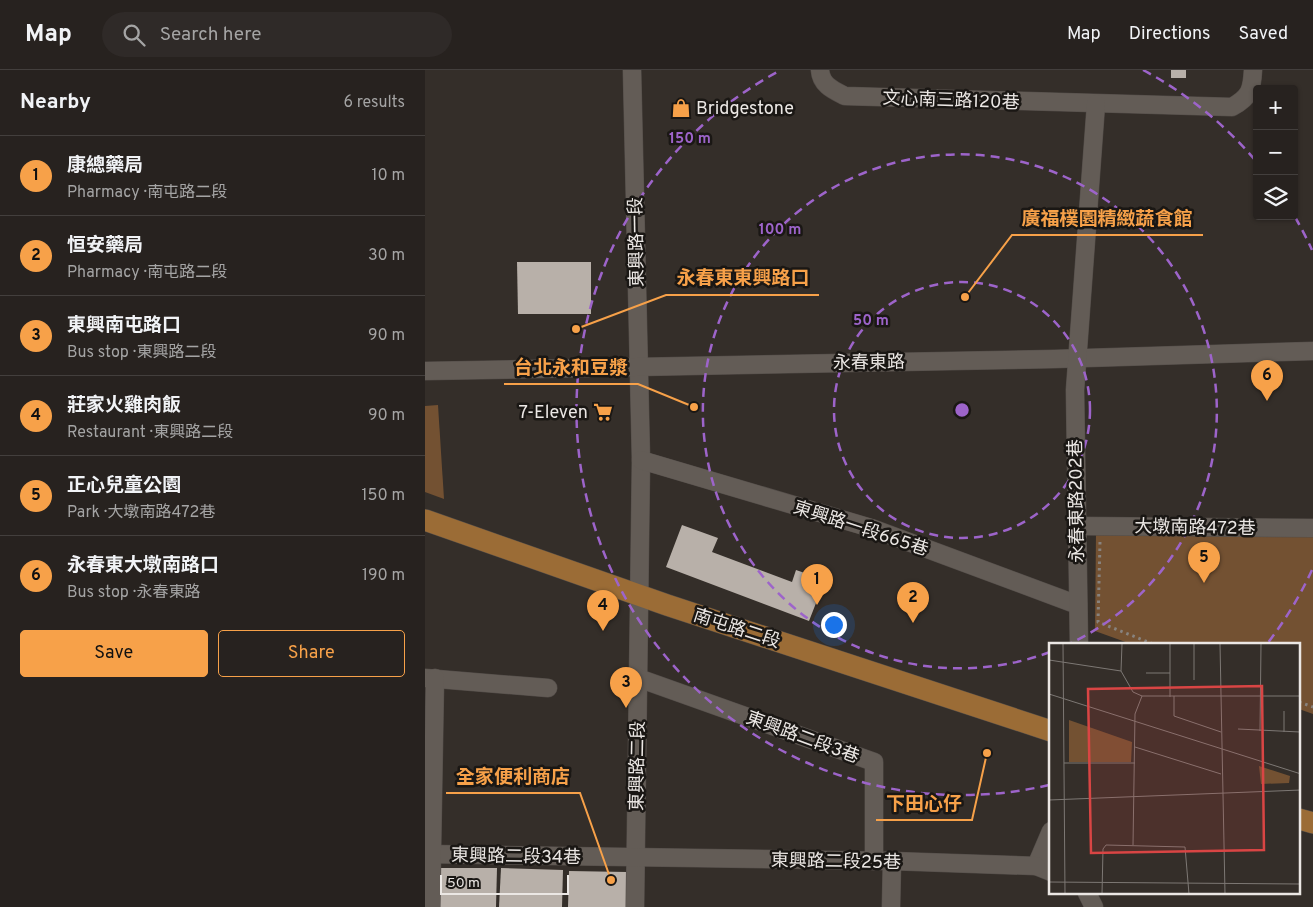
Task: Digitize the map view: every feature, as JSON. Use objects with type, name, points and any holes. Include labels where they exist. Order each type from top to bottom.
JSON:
[{"type":"main road","name":"南屯路二段","points":[[425,520],[638,594],[1049,730]]},
{"type":"main road","points":[[1301,820],[1313,824]]},
{"type":"street","name":"東興路一段","points":[[633,70],[641,460],[638,594]]},
{"type":"street","name":"文心南三路120巷","points":[[820,70],[821,78],[830,89],[845,96],[1232,107],[1243,100],[1252,88],[1253,70]]},
{"type":"street","name":"永春東路202巷","points":[[1079,643],[1075,390],[1096,104]]},
{"type":"street","name":"永春東路","points":[[425,371],[1078,358],[1313,351]]},
{"type":"street","name":"東興路一段665巷","points":[[641,460],[871,528],[1078,605]]},
{"type":"street","name":"大墩南路472巷","points":[[1077,526],[1313,528]]},
{"type":"street","name":"東興路二段","points":[[635,907],[638,594]]},
{"type":"street","points":[[431,907],[428,854],[430,678],[548,688]]},
{"type":"street","name":"東興路二段3巷","points":[[638,678],[874,762],[874,861]]},
{"type":"street","points":[[1043,869],[1049,840]]},
{"type":"street","name":"東興路二段34巷","points":[[428,854],[636,859]]},
{"type":"street","name":"東興路二段25巷","points":[[636,859],[892,861],[1043,869]]},
{"type":"street","points":[[891,907],[892,861]]},
{"type":"street","points":[[1088,894],[1094,907]]},
{"type":"path","points":[[1100,526],[1098,622],[1150,643]]},
{"type":"path","points":[[1301,703],[1313,707]]},
{"type":"shaded area","points":[[438,405],[444,499],[425,492],[425,406]]},
{"type":"shaded area","points":[[1096,532],[1313,535],[1313,714],[1301,710],[1301,643],[1128,643],[1095,631]]},
{"type":"building","points":[[1171,70],[1186,70],[1186,78],[1171,78]]},
{"type":"building","points":[[517,262],[591,262],[591,314],[518,314]]},
{"type":"building","points":[[682,525],[718,538],[712,552],[792,582],[796,570],[825,580],[809,621],[666,567]]},
{"type":"building","points":[[438,868],[497,868],[496,907],[436,907]]},
{"type":"building","points":[[501,868],[563,870],[562,907],[499,907]]},
{"type":"building","points":[[569,871],[627,872],[626,907],[568,907]]},
{"type":"place","name":"Bridgestone","points":[[681,108]]},
{"type":"place","name":"廣福樸園精緻蔬食館","points":[[965,297]]},
{"type":"place","name":"永春東東興路口","points":[[576,329]]},
{"type":"place","name":"永春東大墩南路口","points":[[1267,401]]},
{"type":"place","name":"台北永和豆漿","points":[[694,407]]},
{"type":"place","name":"7-Eleven","points":[[603,412]]},
{"type":"place","name":"正心兒童公園","points":[[1204,583]]},
{"type":"place","name":"康總藥局","points":[[817,605]]},
{"type":"place","name":"恒安藥局","points":[[913,623]]},
{"type":"place","name":"莊家火雞肉飯","points":[[603,631]]},
{"type":"place","name":"東興南屯路口","points":[[626,708]]},
{"type":"place","name":"下田心仔","points":[[987,753]]},
{"type":"place","name":"全家便利商店","points":[[611,880]]}]
